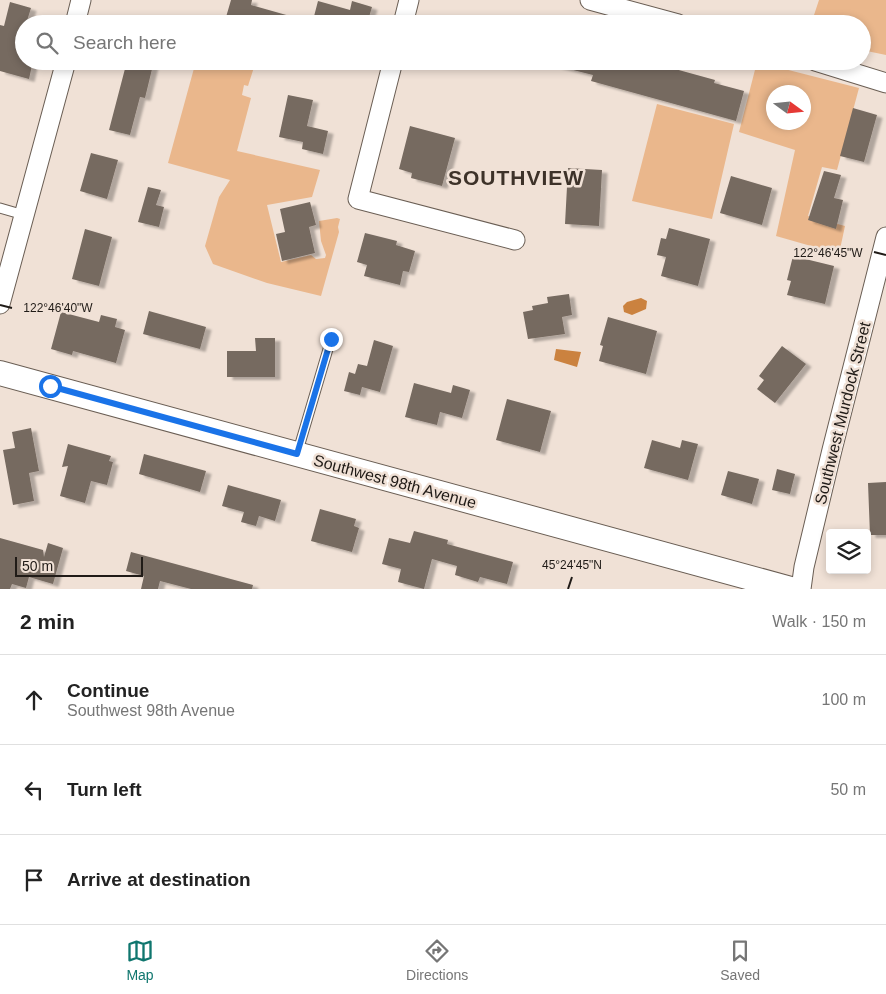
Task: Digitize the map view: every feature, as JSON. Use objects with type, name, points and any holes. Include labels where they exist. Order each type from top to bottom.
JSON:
[{"type":"street","points":[[77,15],[81,0]]},
{"type":"street","points":[[405,15],[409,0]]},
{"type":"street","points":[[598,1],[647,15]]},
{"type":"street","points":[[0,304],[64,70]]},
{"type":"street","points":[[391,70],[358,199],[516,240]]},
{"type":"street","points":[[844,70],[886,83]]},
{"type":"street","name":"Southwest Murdock Street","points":[[801,589],[804,567],[832,450],[886,237]]},
{"type":"street","name":"Southwest 98th Avenue","points":[[0,373],[791,589]]},
{"type":"lane","points":[[0,208],[24,215]]},
{"type":"lane","points":[[297,454],[331,339]]},
{"type":"shaded area","points":[[819,0],[886,0],[886,55],[871,52],[871,15],[814,15]]},
{"type":"shaded area","points":[[194,70],[253,70],[248,86],[244,85],[242,95],[251,98],[237,151],[320,170],[312,197],[267,205],[281,262],[311,255],[316,259],[325,258],[319,221],[340,219],[339,232],[321,296],[267,283],[213,264],[205,246],[219,197],[230,180],[168,163]]},
{"type":"shaded area","points":[[755,70],[788,70],[859,88],[837,170],[822,167],[808,216],[845,226],[839,254],[776,236],[795,150],[739,132]]},
{"type":"shaded area","points":[[657,104],[734,124],[712,219],[632,201]]},
{"type":"shaded area","points":[[641,298],[647,301],[646,309],[632,315],[624,312],[623,306],[627,302]]},
{"type":"shaded area","points":[[556,349],[581,352],[577,367],[554,360]]},
{"type":"building","points":[[231,0],[252,0],[251,5],[286,15],[227,15]]},
{"type":"building","points":[[318,1],[350,10],[352,1],[372,7],[370,15],[314,15]]},
{"type":"building","points":[[10,2],[31,8],[29,15],[15,15],[15,70],[31,70],[29,79],[0,71],[0,25],[4,26]]},
{"type":"building","points":[[125,70],[152,70],[145,98],[140,97],[130,135],[109,130]]},
{"type":"building","points":[[573,70],[679,70],[715,80],[714,83],[744,91],[736,121],[591,81],[593,75]]},
{"type":"building","points":[[288,95],[313,100],[307,126],[328,131],[323,154],[302,149],[303,142],[279,137]]},
{"type":"building","points":[[853,108],[877,115],[864,162],[840,156]]},
{"type":"building","points":[[410,126],[455,138],[442,186],[411,178],[412,173],[399,169]]},
{"type":"building","points":[[91,153],[118,160],[107,199],[80,191]]},
{"type":"building","points":[[568,168],[602,170],[599,226],[565,224]]},
{"type":"building","points":[[824,171],[841,175],[834,198],[843,200],[836,229],[808,220]]},
{"type":"building","points":[[731,176],[772,188],[762,225],[720,213]]},
{"type":"building","points":[[148,187],[161,190],[156,205],[164,207],[159,227],[138,222]]},
{"type":"building","points":[[310,202],[316,225],[309,227],[315,253],[282,261],[276,234],[285,232],[280,209]]},
{"type":"building","points":[[669,228],[710,239],[698,286],[661,276],[666,257],[657,255],[661,238],[666,239]]},
{"type":"building","points":[[85,229],[112,237],[99,286],[72,279]]},
{"type":"building","points":[[365,233],[397,241],[396,245],[415,251],[409,272],[403,271],[400,285],[364,276],[367,265],[357,262]]},
{"type":"building","points":[[793,256],[834,266],[825,304],[787,295],[791,281],[787,280]]},
{"type":"building","points":[[569,294],[572,315],[562,317],[565,334],[528,339],[523,312],[533,310],[532,306],[548,303],[547,297]]},
{"type":"building","points":[[149,311],[206,327],[200,349],[143,334]]},
{"type":"building","points":[[61,312],[99,322],[101,315],[117,319],[115,327],[125,330],[116,363],[73,351],[72,355],[51,349]]},
{"type":"building","points":[[608,317],[657,331],[646,374],[599,361],[603,346],[600,345]]},
{"type":"building","points":[[255,338],[275,338],[275,377],[227,377],[227,351],[256,351]]},
{"type":"building","points":[[374,340],[393,346],[380,392],[362,387],[360,395],[344,391],[349,372],[355,374],[358,364],[367,366]]},
{"type":"building","points":[[782,346],[806,364],[775,403],[757,389],[764,380],[759,376]]},
{"type":"building","points":[[414,383],[451,393],[453,385],[470,390],[462,418],[440,412],[437,425],[405,417]]},
{"type":"building","points":[[507,399],[551,411],[540,452],[496,440]]},
{"type":"building","points":[[31,428],[39,471],[29,473],[34,501],[13,505],[3,450],[15,448],[12,432]]},
{"type":"building","points":[[652,440],[680,448],[682,440],[698,444],[688,480],[644,468]]},
{"type":"building","points":[[68,444],[111,456],[109,461],[113,462],[107,485],[91,481],[85,503],[60,496],[68,466],[62,467]]},
{"type":"building","points":[[144,454],[206,471],[200,492],[139,474]]},
{"type":"building","points":[[777,469],[795,474],[790,494],[772,490]]},
{"type":"building","points":[[728,471],[759,479],[752,504],[721,495]]},
{"type":"building","points":[[886,482],[886,535],[871,535],[868,483]]},
{"type":"building","points":[[228,485],[281,500],[275,521],[259,516],[256,526],[241,522],[244,512],[222,506]]},
{"type":"building","points":[[320,509],[356,519],[354,526],[359,528],[352,552],[311,541]]},
{"type":"building","points":[[414,531],[448,540],[447,544],[513,562],[507,584],[480,577],[478,582],[455,575],[457,566],[432,559],[424,589],[398,582],[401,569],[382,564],[389,538],[410,543]]},
{"type":"building","points":[[0,538],[43,550],[44,557],[48,543],[63,548],[53,584],[29,577],[26,588],[12,584],[10,589],[0,589]]},
{"type":"building","points":[[131,552],[253,585],[252,589],[191,589],[160,581],[158,589],[141,589],[144,576],[126,571]]},
{"type":"district","name":"SOUTHVIEW","points":[[516,178]]},
{"type":"route","points":[[50,386],[297,454],[331,339]]}]
